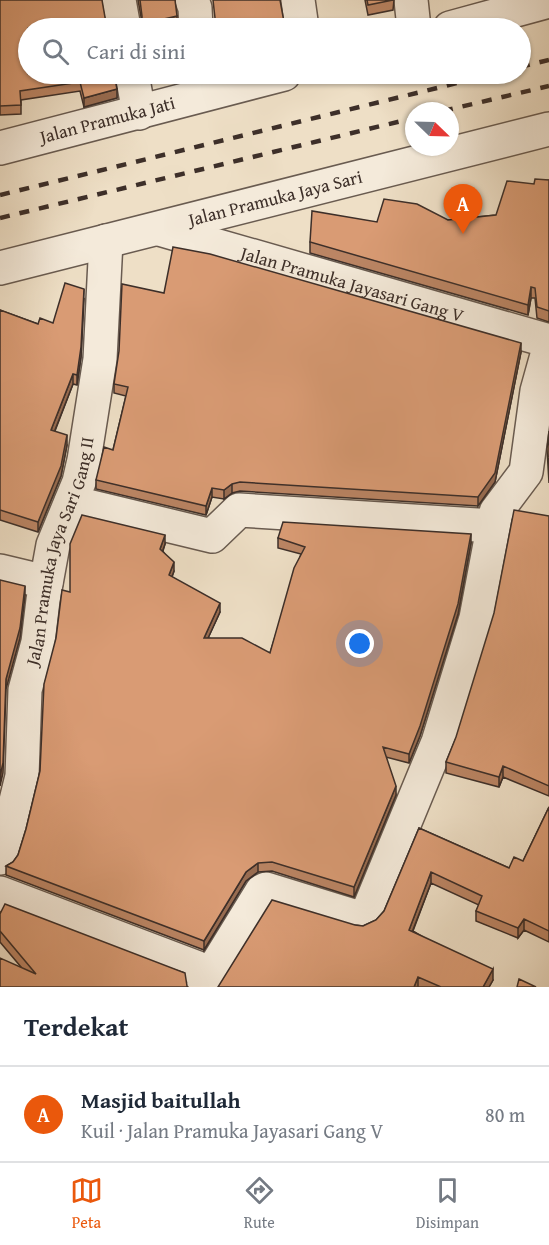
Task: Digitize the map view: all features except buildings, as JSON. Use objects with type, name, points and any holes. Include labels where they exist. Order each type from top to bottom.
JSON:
[{"type":"street","points":[[119,0],[122,18]]},
{"type":"street","points":[[192,0],[196,18]]},
{"type":"street","points":[[298,0],[301,18]]},
{"type":"street","points":[[411,0],[413,18]]},
{"type":"street","points":[[487,18],[549,1]]},
{"type":"street","points":[[134,84],[139,113]]},
{"type":"street","name":"Jalan Pramuka Jati","points":[[0,148],[139,113],[199,84]]},
{"type":"street","name":"Jalan Pramuka Jaya Sari","points":[[0,267],[549,129]]},
{"type":"street","name":"Jalan Pramuka Jayasari Gang V","points":[[157,228],[549,341]]},
{"type":"street","name":"Jalan Pramuka Jaya Sari Gang II","points":[[0,858],[22,776],[22,718],[25,690],[39,642],[53,545],[71,502],[84,460],[100,359],[106,241]]},
{"type":"street","points":[[0,893],[207,980],[262,891],[266,889],[360,918],[367,914],[438,742],[476,618],[496,512],[526,472],[537,391],[549,348]]},
{"type":"street","points":[[71,502],[212,536],[239,510],[493,526]]},
{"type":"street","points":[[0,572],[46,582]]},
{"type":"railway","points":[[531,64],[549,60]]},
{"type":"railway","points":[[0,195],[453,84]]},
{"type":"railway","points":[[459,107],[549,86]]},
{"type":"railway","points":[[0,218],[405,120]]},
{"type":"place","name":"Masjid baitullah","points":[[463,234]]}]
